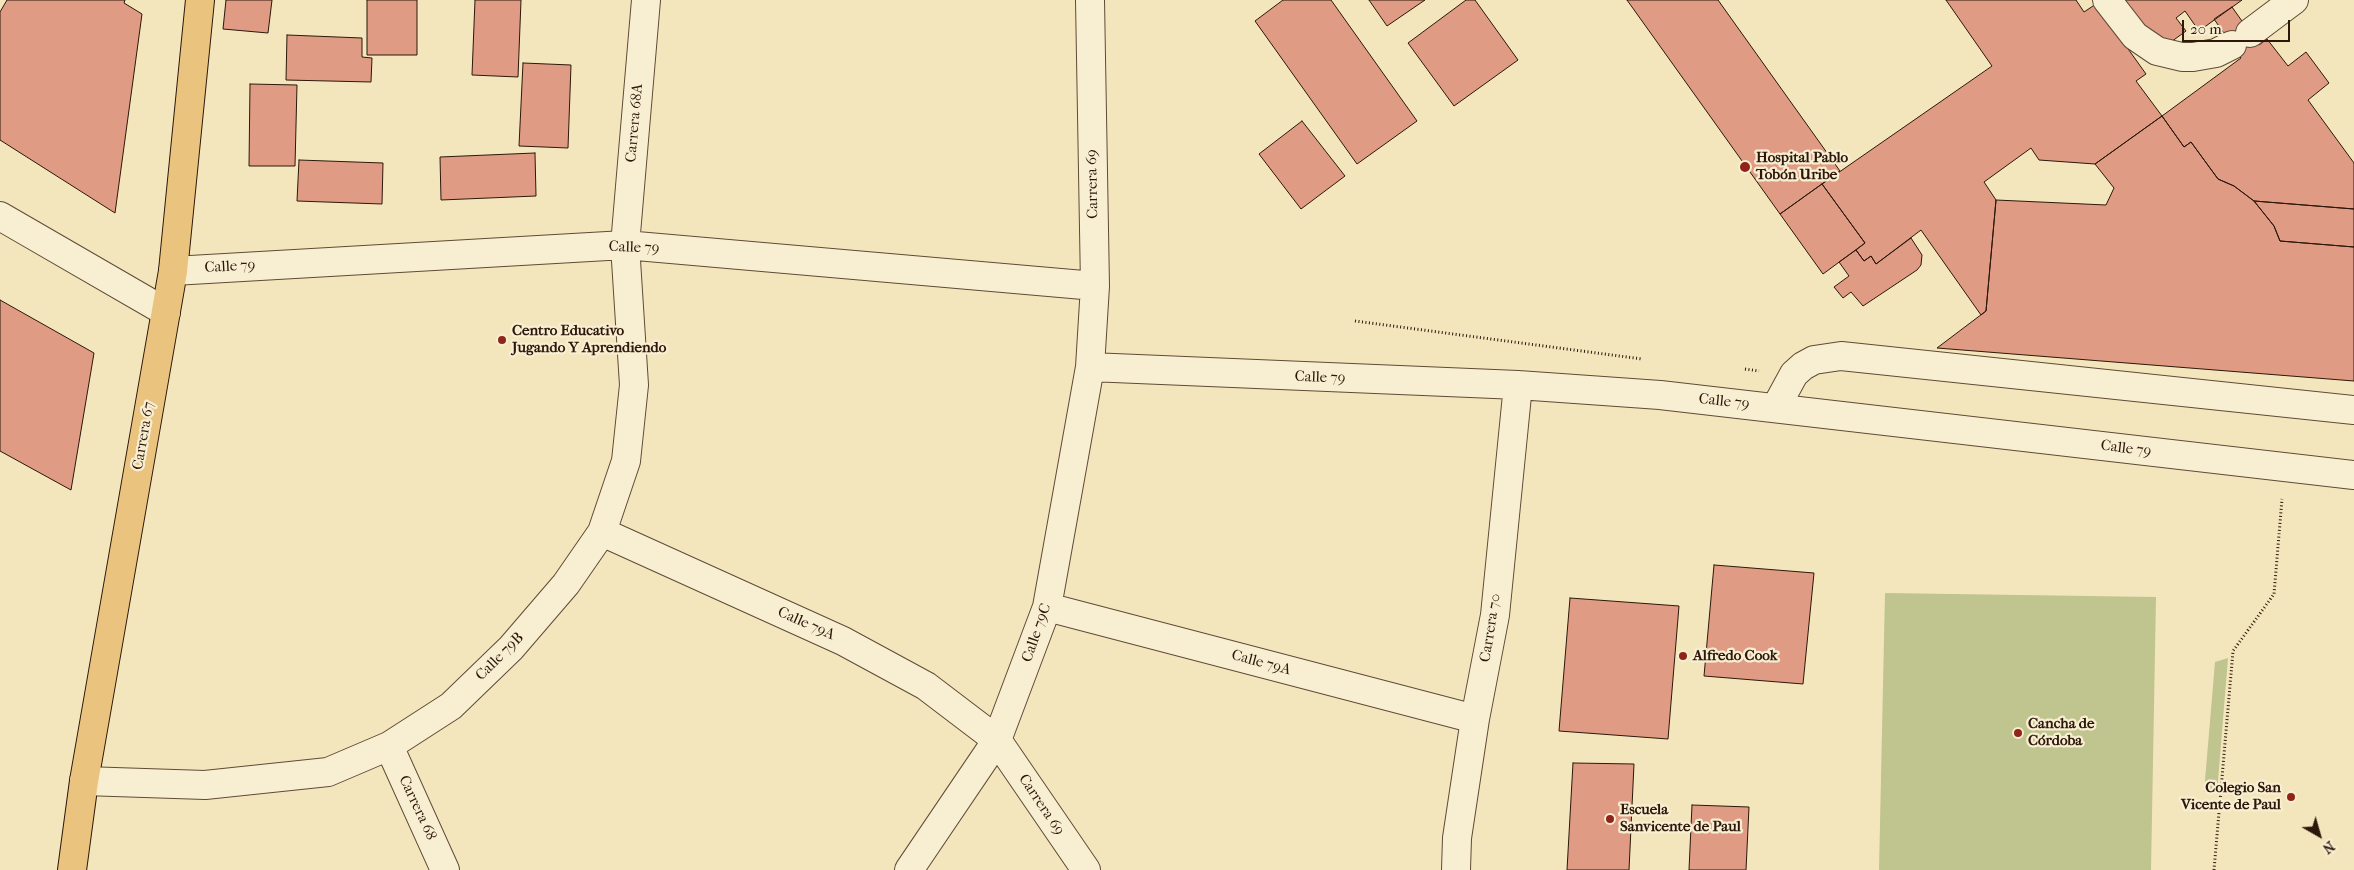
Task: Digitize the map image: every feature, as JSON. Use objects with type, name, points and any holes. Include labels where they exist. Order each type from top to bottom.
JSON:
[{"type":"main road","name":"Carrera 67","points":[[72,870],[84,780],[173,271],[200,0]]},
{"type":"street","name":"Carrera 68A","points":[[625,245],[646,0]]},
{"type":"street","name":"Carrera 69","points":[[1090,0],[1095,286],[1090,367]]},
{"type":"street","points":[[2107,0],[2135,36],[2157,51],[2193,58],[2216,53],[2241,39],[2294,0]]},
{"type":"street","points":[[0,216],[166,312]]},
{"type":"street","name":"Calle 79","points":[[173,271],[625,245],[1095,286]]},
{"type":"street","name":"Calle 79B","points":[[84,780],[204,785],[328,772],[389,746],[450,706],[511,648],[566,584],[602,532],[626,461],[634,385],[625,245]]},
{"type":"street","points":[[1776,407],[1794,374],[1803,366],[1814,360],[1841,356],[2354,410]]},
{"type":"street","name":"Calle 79","points":[[1090,367],[1518,385],[1660,396],[1776,407],[2354,475]]},
{"type":"street","name":"Calle 79C","points":[[909,870],[997,740],[1047,606],[1090,367]]},
{"type":"street","name":"Carrera 70","points":[[1456,870],[1457,838],[1475,719],[1495,615],[1518,385]]},
{"type":"street","name":"Calle 79A","points":[[602,532],[851,646],[926,686],[997,740]]},
{"type":"street","name":"Calle 79A","points":[[1047,606],[1475,719]]},
{"type":"street","name":"Carrera 69","points":[[997,740],[1086,870]]},
{"type":"street","name":"Carrera 68","points":[[389,746],[446,870]]},
{"type":"street","points":[[1442,870],[1457,838]]},
{"type":"path","points":[[2214,870],[2233,651],[2274,594],[2281,504]]},
{"type":"green space","name":"Cancha de Córdoba","points":[[1885,593],[2156,597],[2151,870],[1879,870]]},
{"type":"green space","points":[[2228,658],[2217,793],[2204,792],[2215,662]]},
{"type":"building","points":[[7,0],[125,0],[124,3],[142,14],[115,213],[0,140],[0,12]]},
{"type":"building","points":[[226,0],[272,0],[268,33],[223,29]]},
{"type":"building","points":[[367,0],[417,0],[417,55],[367,55]]},
{"type":"building","points":[[475,0],[521,0],[518,77],[472,75]]},
{"type":"building","points":[[1283,0],[1331,0],[1417,121],[1357,164],[1255,21]]},
{"type":"building","points":[[1369,0],[1425,0],[1387,26]]},
{"type":"building","points":[[1466,0],[1475,0],[1518,60],[1454,106],[1408,43]]},
{"type":"building","points":[[1627,0],[1718,0],[1840,171],[1780,214]]},
{"type":"building","points":[[1946,0],[2076,0],[2084,12],[2096,4],[2146,74],[2136,81],[2162,116],[2095,164],[2039,160],[2031,148],[1984,182],[1996,200],[1986,311],[1981,315],[1921,230],[1876,264],[1871,256],[1864,261],[1856,250],[1865,243],[1822,184],[1992,66]]},
{"type":"building","points":[[2124,0],[2242,0],[2199,31],[2185,11],[2176,18],[2186,31],[2160,50]]},
{"type":"building","points":[[2232,7],[2259,45],[2267,39],[2288,66],[2306,52],[2329,83],[2308,100],[2354,163],[2354,209],[2254,201],[2234,186],[2218,179],[2191,142],[2184,147],[2162,116],[2241,58],[2214,19]]},
{"type":"building","points":[[287,35],[362,38],[362,57],[372,58],[371,82],[286,80]]},
{"type":"building","points":[[523,63],[571,65],[568,148],[519,146]]},
{"type":"building","points":[[250,84],[297,85],[295,166],[249,166]]},
{"type":"building","points":[[2162,116],[2184,147],[2191,142],[2218,179],[2234,186],[2254,201],[2274,226],[2280,241],[2354,247],[2354,381],[1937,348],[1986,311],[1996,200],[2106,205],[2114,188],[2095,164]]},
{"type":"building","points":[[1302,121],[1345,176],[1301,209],[1259,154]]},
{"type":"building","points":[[535,153],[536,196],[441,200],[440,157]]},
{"type":"building","points":[[299,160],[383,163],[382,204],[297,201]]},
{"type":"building","points":[[1822,184],[1865,243],[1823,274],[1780,214]]},
{"type":"building","points":[[2254,201],[2354,209],[2354,247],[2280,241],[2274,226]]},
{"type":"building","points":[[1911,238],[1922,255],[1921,265],[1917,270],[1863,306],[1851,292],[1843,298],[1834,287],[1849,276],[1839,262],[1856,250],[1864,261],[1871,256],[1876,264]]},
{"type":"building","points":[[0,300],[94,353],[71,490],[0,451]]},
{"type":"building","points":[[1714,565],[1814,573],[1803,684],[1704,676]]},
{"type":"building","points":[[1570,598],[1679,606],[1668,739],[1559,731]]},
{"type":"building","points":[[1573,763],[1634,764],[1629,870],[1567,870]]},
{"type":"building","points":[[1692,805],[1749,807],[1746,870],[1689,870]]},
{"type":"place","name":"Hospital Pablo Tobón Uribe","points":[[1745,167]]},
{"type":"place","name":"Centro Educativo Jugando Y Aprendiendo","points":[[502,340]]},
{"type":"place","name":"Alfredo Cook","points":[[1683,656]]},
{"type":"place","name":"Cancha de Córdoba","points":[[2018,733]]},
{"type":"place","name":"Colegio San Vicente de Paul","points":[[2291,797]]},
{"type":"place","name":"Escuela Sanvicente de Paul","points":[[1610,819]]}]
